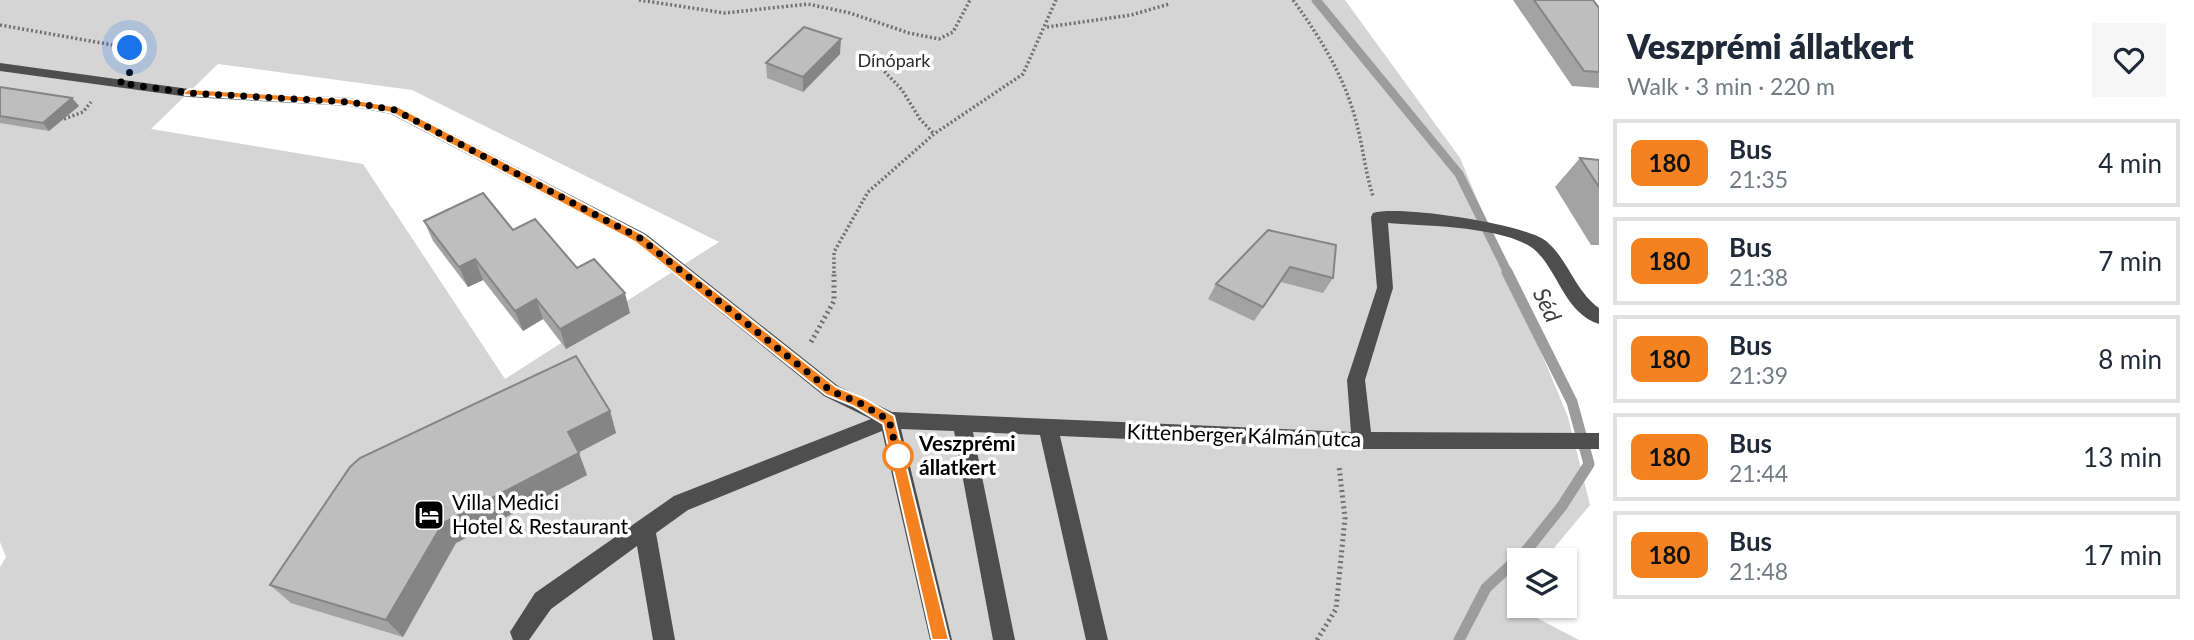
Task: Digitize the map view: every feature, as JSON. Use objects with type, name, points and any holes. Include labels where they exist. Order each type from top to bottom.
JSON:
[{"type":"street","name":"Kittenberger Kálmán utca","points":[[0,67],[189,93],[349,102],[395,110],[640,238],[831,391],[858,402],[889,420],[1336,441],[1469,444],[1599,441]]},
{"type":"street","points":[[1362,441],[1356,380],[1385,288],[1380,217],[1514,231],[1540,244],[1586,310],[1599,317]]},
{"type":"street","points":[[522,632],[543,601],[681,503],[889,420],[941,640]]},
{"type":"street","points":[[962,423],[1004,640]]},
{"type":"street","points":[[1048,427],[1097,640]]},
{"type":"street","points":[[645,529],[664,640]]},
{"type":"path","points":[[639,0],[726,13],[808,5],[850,13],[909,33],[939,39],[953,32],[970,0]]},
{"type":"path","points":[[799,365],[834,301],[834,252],[867,192],[934,134],[1023,74],[1056,0]]},
{"type":"path","points":[[1293,0],[1318,31],[1342,78],[1380,217]]},
{"type":"path","points":[[1046,27],[1131,15],[1169,4]]},
{"type":"path","points":[[0,25],[130,48],[131,71],[120,83]]},
{"type":"path","points":[[869,55],[902,90],[920,119],[934,134]]},
{"type":"path","points":[[1317,640],[1336,609],[1339,583],[1345,518],[1336,441]]},
{"type":"green space","name":"Dínópark","points":[[0,0],[1345,0],[1460,158],[1568,417],[1590,505],[1554,548],[1507,548],[1507,618],[1537,618],[1579,640],[0,640],[0,567],[6,557],[0,542]],"holes":[[[218,64],[412,90],[719,242],[505,379],[363,164],[151,129]]]},
{"type":"building","points":[[1534,0],[1593,0],[1599,8],[1599,72],[1584,71]]},
{"type":"building","points":[[804,27],[841,39],[803,77],[766,63]]},
{"type":"building","points":[[0,87],[72,98],[43,123],[0,116]]},
{"type":"building","points":[[1580,158],[1599,160],[1599,187]]},
{"type":"building","points":[[483,193],[513,230],[535,219],[577,268],[594,259],[625,293],[560,329],[536,299],[515,311],[475,259],[459,267],[424,221]]},
{"type":"building","points":[[1268,230],[1336,245],[1333,278],[1290,267],[1263,307],[1216,284]]},
{"type":"building","name":"Villa Medici Hotel & Restaurant","points":[[576,356],[610,411],[568,432],[579,453],[443,523],[386,620],[270,585],[350,467],[360,458]]},
{"type":"waterway","name":"Séd","points":[[1316,0],[1459,174],[1508,273]]},
{"type":"waterway","name":"Séd","points":[[1459,640],[1486,588],[1526,551],[1562,506],[1589,464],[1572,402],[1507,272]]},
{"type":"bus line","name":"180","points":[[189,93],[349,102],[395,110],[640,238],[831,391],[858,402],[889,420],[941,640]]},
{"type":"place","name":"Veszprémi állatkert","points":[[898,456]]},
{"type":"place","name":"Villa Medici Hotel & Restaurant","points":[[429,515]]},
{"type":"route","points":[[130,48],[131,71],[120,83],[189,93],[349,102],[395,110],[640,238],[831,391],[858,402],[889,420],[898,456]]}]
